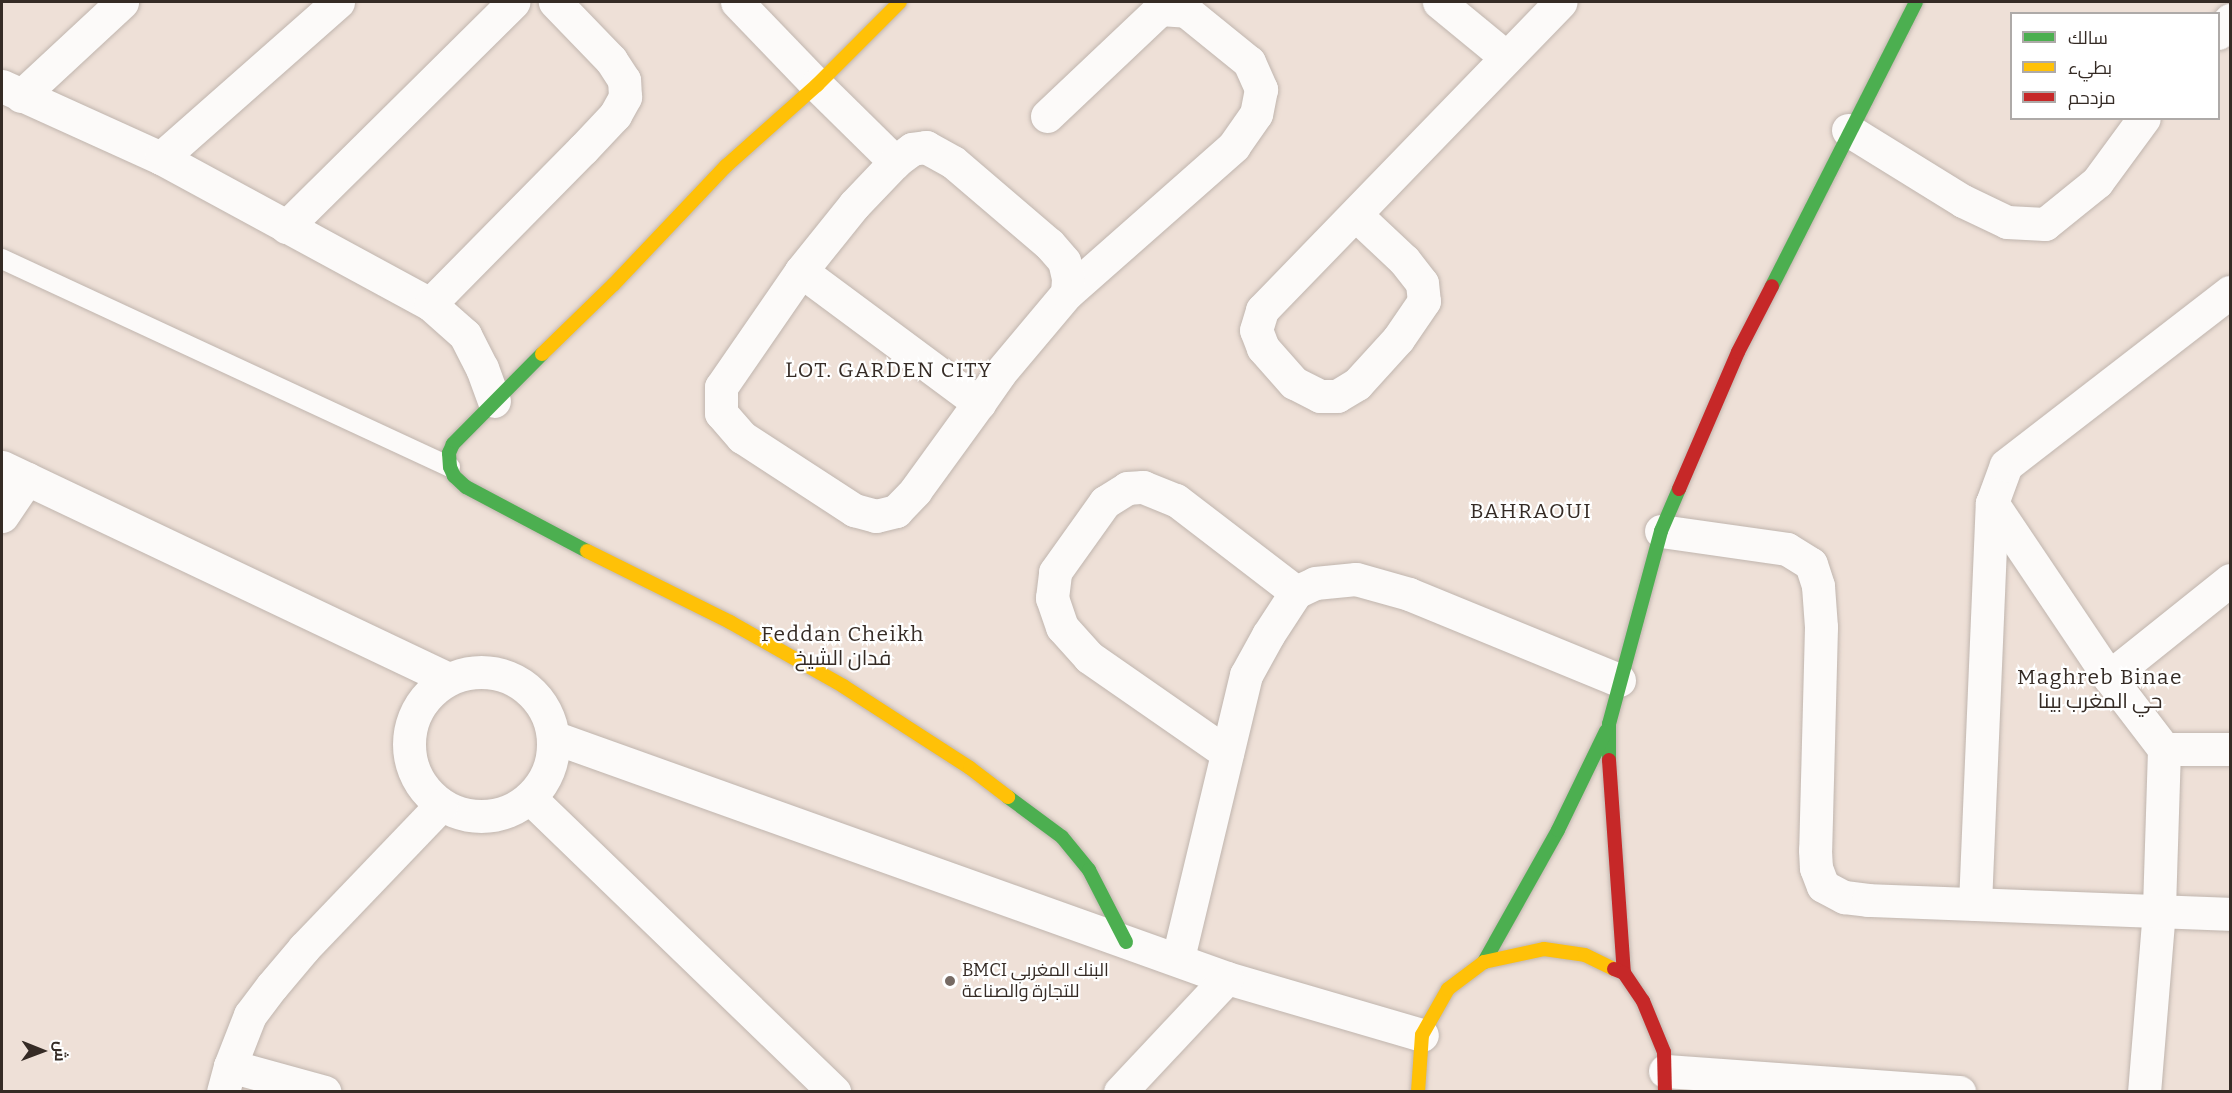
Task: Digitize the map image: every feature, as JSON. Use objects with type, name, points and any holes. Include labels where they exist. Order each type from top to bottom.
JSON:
[{"type":"street","points":[[122,2],[11,91],[161,158],[430,304],[465,335],[482,368],[494,401]]},
{"type":"street","points":[[161,158],[338,2]]},
{"type":"street","points":[[286,227],[513,2]]},
{"type":"street","points":[[430,304],[591,141],[615,115],[625,97],[624,80],[612,60],[555,2]]},
{"type":"street","points":[[737,2],[895,162]]},
{"type":"street","points":[[900,2],[817,85],[726,166],[614,284],[494,401],[453,444],[449,453],[450,467],[454,476],[466,487],[565,540],[740,628],[843,686],[970,768],[1062,837],[1089,870],[1126,942]]},
{"type":"street","points":[[1439,2],[1506,57]]},
{"type":"street","points":[[1356,215],[1404,261],[1422,283],[1424,301],[1398,339],[1357,384],[1337,396],[1320,396],[1294,383],[1263,348],[1257,330],[1262,310],[1560,2]]},
{"type":"street","points":[[1418,1092],[1422,1035],[1448,989],[1484,962],[1558,831],[1609,724],[1661,531],[1738,352],[1848,130],[1916,2]]},
{"type":"street","points":[[1047,116],[1160,9],[1186,11],[1249,62],[1261,89],[1256,114],[1234,146],[1067,293],[896,511],[876,516],[854,510],[742,437],[721,413],[721,387],[801,271],[854,205],[895,162],[912,149],[926,147],[952,162],[1050,244],[1065,261],[1068,278],[1067,293]]},
{"type":"street","points":[[1848,130],[1963,201],[2007,222],[2045,224],[2097,182],[2143,120]]},
{"type":"street","points":[[801,271],[979,403]]},
{"type":"street","points":[[1975,904],[1992,503],[2006,465],[2227,303]]},
{"type":"street","points":[[2,516],[14,473],[447,679]]},
{"type":"street","points":[[1227,753],[1089,657],[1062,627],[1052,598],[1055,572],[1105,502],[1126,488],[1143,487],[1176,500],[1296,592]]},
{"type":"street","points":[[1992,503],[2109,677],[2164,749],[2159,910],[2144,1092]]},
{"type":"street","points":[[1661,531],[1787,549],[1811,564],[1818,586],[1821,627],[1815,850],[1816,868],[1823,886],[1852,898],[2230,914]]},
{"type":"street","points":[[1178,958],[1246,675],[1296,592],[1315,583],[1356,579],[1409,594],[1619,680]]},
{"type":"street","points":[[2109,677],[2226,593]]},
{"type":"street","points":[[477,672],[507,675],[524,685],[538,699],[548,717],[553,737],[552,759],[544,780],[530,798],[509,811],[486,816],[463,814],[441,805],[419,780],[411,764],[408,740],[414,715],[428,694],[447,679],[477,672]]},
{"type":"street","points":[[1609,724],[1609,787],[1624,973],[1643,1001],[1665,1052],[1665,1082],[1959,1092]]},
{"type":"street","points":[[553,737],[1126,942],[1178,958],[1227,978],[1422,1035]]},
{"type":"street","points":[[2164,749],[2230,749]]},
{"type":"street","points":[[530,798],[834,1092]]},
{"type":"street","points":[[326,1092],[227,1079],[250,1015],[272,986],[304,948],[441,805]]},
{"type":"street","points":[[1484,962],[1544,949],[1586,955],[1624,973]]},
{"type":"street","points":[[1120,1092],[1227,978]]},
{"type":"lane","points":[[2,259],[450,467]]},
{"type":"traffic: fast","points":[[1772,286],[1916,2]]},
{"type":"traffic: fast","points":[[542,354],[453,444],[449,453],[450,467],[454,476],[466,487],[587,551]]},
{"type":"traffic: fast","points":[[1609,760],[1609,724],[1661,531],[1679,489]]},
{"type":"traffic: fast","points":[[1484,962],[1558,830],[1606,731]]},
{"type":"traffic: fast","points":[[1008,797],[1062,837],[1089,870],[1126,942]]},
{"type":"traffic: slow","points":[[542,354],[614,284],[726,166],[817,85],[900,2]]},
{"type":"traffic: slow","points":[[587,551],[730,622],[843,686],[970,768],[1008,797]]},
{"type":"traffic: slow","points":[[1418,1092],[1422,1035],[1448,989],[1484,962],[1544,949],[1585,955],[1614,969]]},
{"type":"traffic: jam","points":[[1679,489],[1738,352],[1772,286]]},
{"type":"traffic: jam","points":[[1609,760],[1624,973]]},
{"type":"traffic: jam","points":[[1614,969],[1624,973],[1643,1001],[1664,1052],[1665,1092]]},
{"type":"place","name":"BMCI البنك المغربي للتجارة والصناعة","points":[[950,981]]},
{"type":"district","name":"LOT. GARDEN CITY","points":[[889,370]]},
{"type":"district","name":"BAHRAOUI","points":[[1531,511]]},
{"type":"district","name":"Feddan Cheikh فدان الشيخ","points":[[843,646]]},
{"type":"district","name":"Maghreb Binae حي المغرب بينا","points":[[2100,689]]}]
